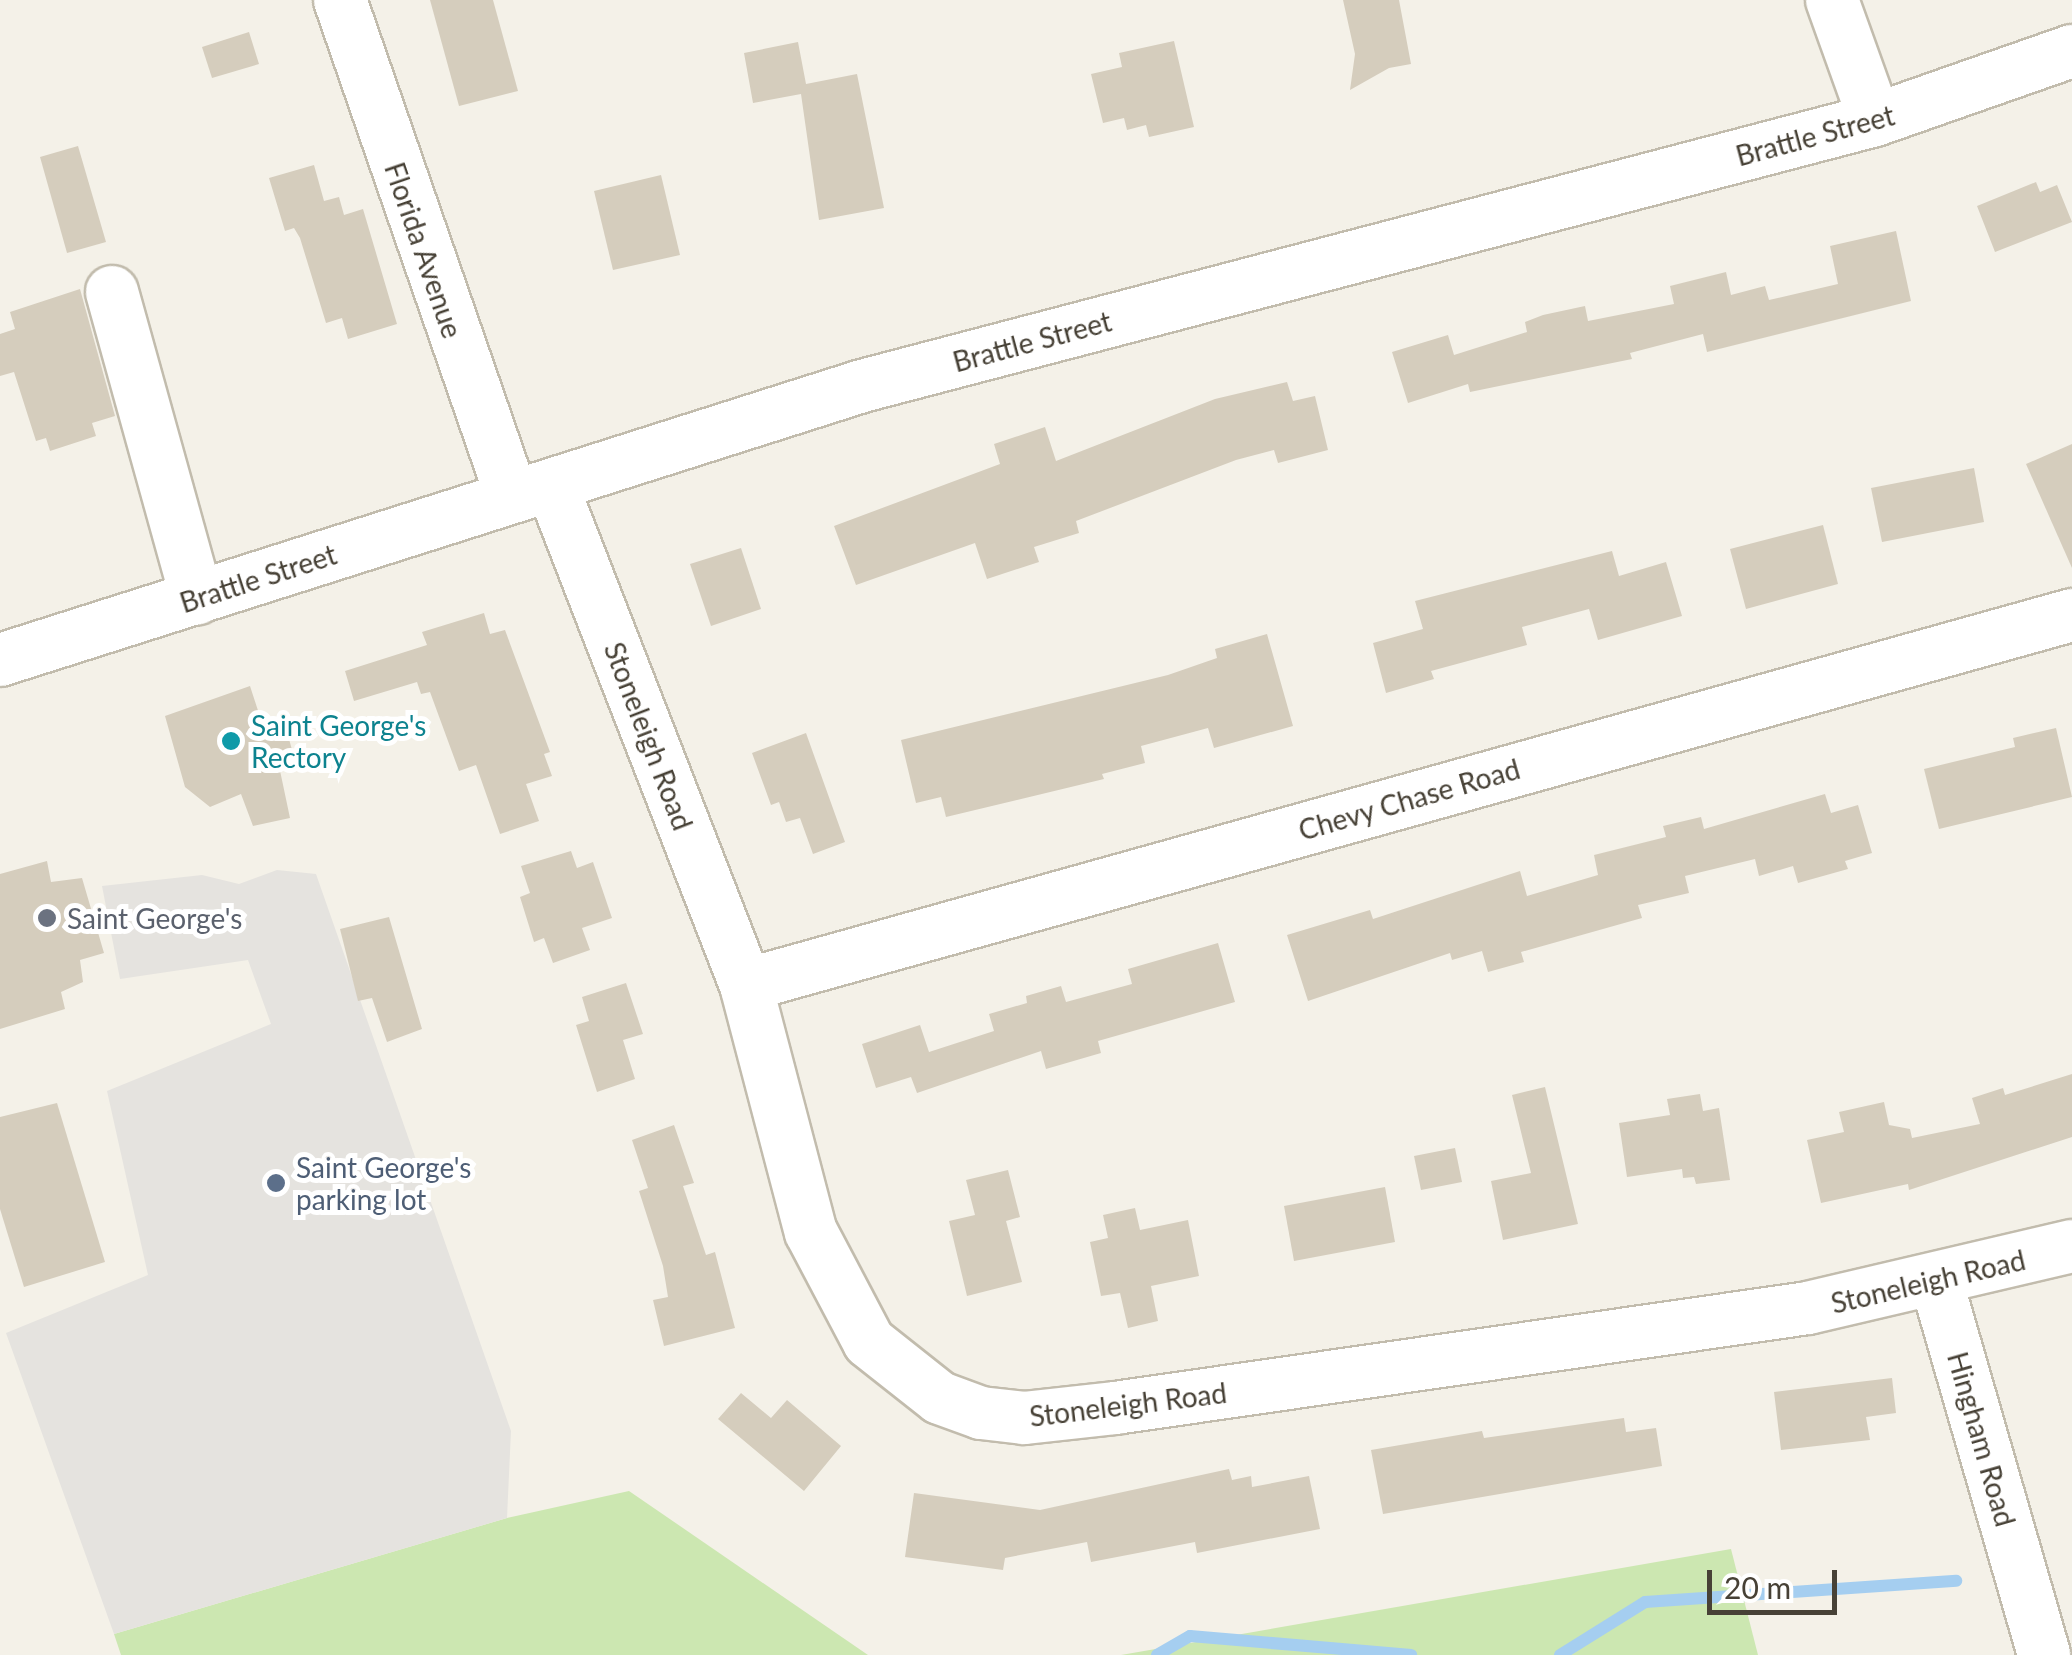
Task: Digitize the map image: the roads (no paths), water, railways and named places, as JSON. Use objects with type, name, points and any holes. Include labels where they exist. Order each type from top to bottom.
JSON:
[{"type":"street","name":"Florida Avenue","points":[[340,0],[532,491]]},
{"type":"street","points":[[1832,0],[1874,120]]},
{"type":"street","name":"Brattle Street","points":[[0,660],[880,381],[1874,120],[2072,52]]},
{"type":"street","points":[[112,292],[197,598]]},
{"type":"street","name":"Stoneleigh Road","points":[[532,491],[746,985],[811,1232],[846,1308],[902,1372],[980,1414],[1024,1418],[1135,1406],[1808,1308],[2072,1246]]},
{"type":"street","name":"Chevy Chase Road","points":[[746,985],[2072,615]]},
{"type":"street","name":"Hingham Road","points":[[1936,1280],[2044,1655]]},
{"type":"waterway","points":[[1560,1655],[1645,1602],[1956,1581]]},
{"type":"waterway","points":[[1157,1655],[1190,1636],[1411,1655]]},
{"type":"place","name":"Saint George's Rectory","points":[[231,741]]},
{"type":"place","name":"Saint George's","points":[[47,918]]},
{"type":"place","name":"Saint George's parking lot","points":[[276,1183]]}]
